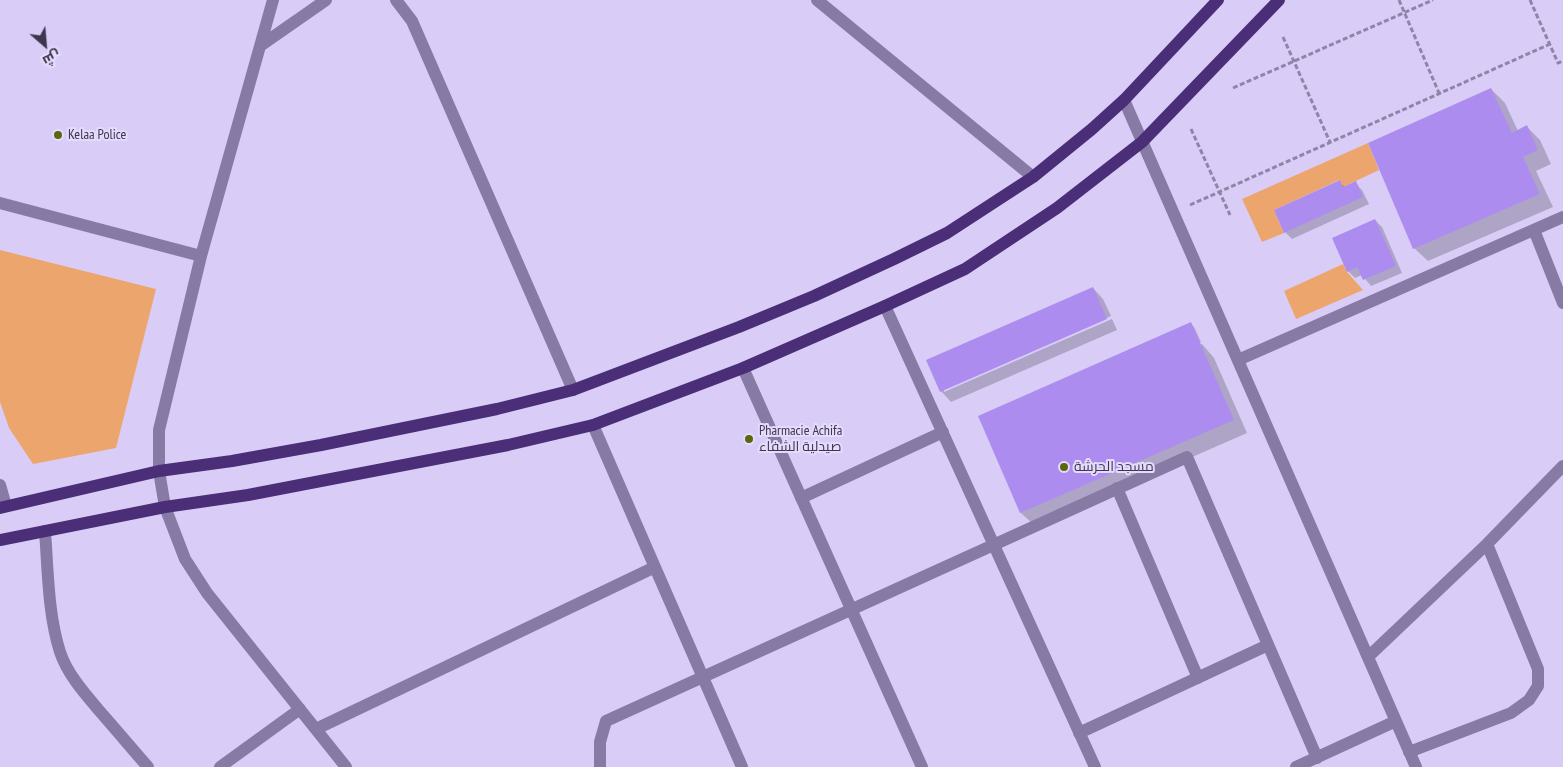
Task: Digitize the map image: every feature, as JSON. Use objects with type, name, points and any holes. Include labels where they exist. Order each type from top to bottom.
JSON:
[{"type":"main road","points":[[3,507],[159,471],[232,461],[321,445],[497,409],[573,390],[739,327],[814,296],[948,233],[1033,177],[1124,100],[1218,0]]},
{"type":"main road","points":[[0,540],[165,507],[248,495],[508,446],[594,426],[743,368],[965,270],[1057,208],[1142,142],[1279,0]]},
{"type":"street","points":[[273,0],[201,256],[159,430],[159,471],[165,507],[185,559],[203,586],[346,767]]},
{"type":"street","points":[[260,46],[326,0]]},
{"type":"street","points":[[396,0],[412,21],[573,390]]},
{"type":"street","points":[[817,0],[1033,177]]},
{"type":"street","points":[[1124,100],[1416,767]]},
{"type":"street","points":[[0,203],[201,256]]},
{"type":"street","points":[[1238,360],[1563,217]]},
{"type":"street","points":[[1534,230],[1563,303]]},
{"type":"street","points":[[886,306],[1095,767]]},
{"type":"street","points":[[743,368],[922,767]]},
{"type":"street","points":[[594,426],[742,767]]},
{"type":"street","points":[[801,498],[942,432]]},
{"type":"street","points":[[600,767],[600,742],[606,721],[1186,457],[1317,758]]},
{"type":"street","points":[[1368,658],[1486,544],[1563,466]]},
{"type":"street","points":[[0,485],[3,507]]},
{"type":"street","points":[[1117,488],[1198,678]]},
{"type":"street","points":[[45,531],[53,620],[60,653],[71,674],[90,699],[148,767]]},
{"type":"street","points":[[1409,752],[1511,713],[1529,700],[1538,686],[1538,668],[1486,544]]},
{"type":"street","points":[[316,729],[655,567]]},
{"type":"street","points":[[1079,733],[1268,645]]},
{"type":"street","points":[[220,767],[300,709]]},
{"type":"street","points":[[1296,767],[1396,721]]},
{"type":"path","points":[[1399,0],[1439,93]]},
{"type":"path","points":[[1233,88],[1433,0]]},
{"type":"path","points":[[1530,0],[1558,63],[1563,61]]},
{"type":"path","points":[[1283,38],[1330,142]]},
{"type":"path","points":[[1173,213],[1550,44]]},
{"type":"path","points":[[1191,129],[1230,215]]},
{"type":"shaded area","points":[[1368,143],[1379,170],[1343,187],[1339,180],[1274,210],[1284,233],[1262,242],[1242,199]]},
{"type":"shaded area","points":[[0,250],[156,289],[116,448],[33,464],[9,428],[0,402]]},
{"type":"shaded area","points":[[1343,264],[1347,272],[1363,290],[1296,319],[1284,291]]},
{"type":"building","points":[[1491,88],[1512,133],[1527,125],[1538,150],[1523,157],[1540,194],[1413,249],[1368,143]]},
{"type":"building","points":[[1340,180],[1343,187],[1356,181],[1363,197],[1284,233],[1274,210]]},
{"type":"building","points":[[1375,219],[1396,266],[1363,280],[1357,267],[1347,272],[1332,238]]},
{"type":"building","points":[[1093,287],[1107,319],[940,392],[926,360]]},
{"type":"building","name":"مسجد الحرشة","points":[[1191,322],[1234,420],[1020,513],[978,416]]},
{"type":"place","name":"Kelaa Police","points":[[58,135]]},
{"type":"place","name":"Pharmacie Achifa صيدلية الشفاء","points":[[749,439]]},
{"type":"place","name":"مسجد الحرشة","points":[[1064,467]]}]
